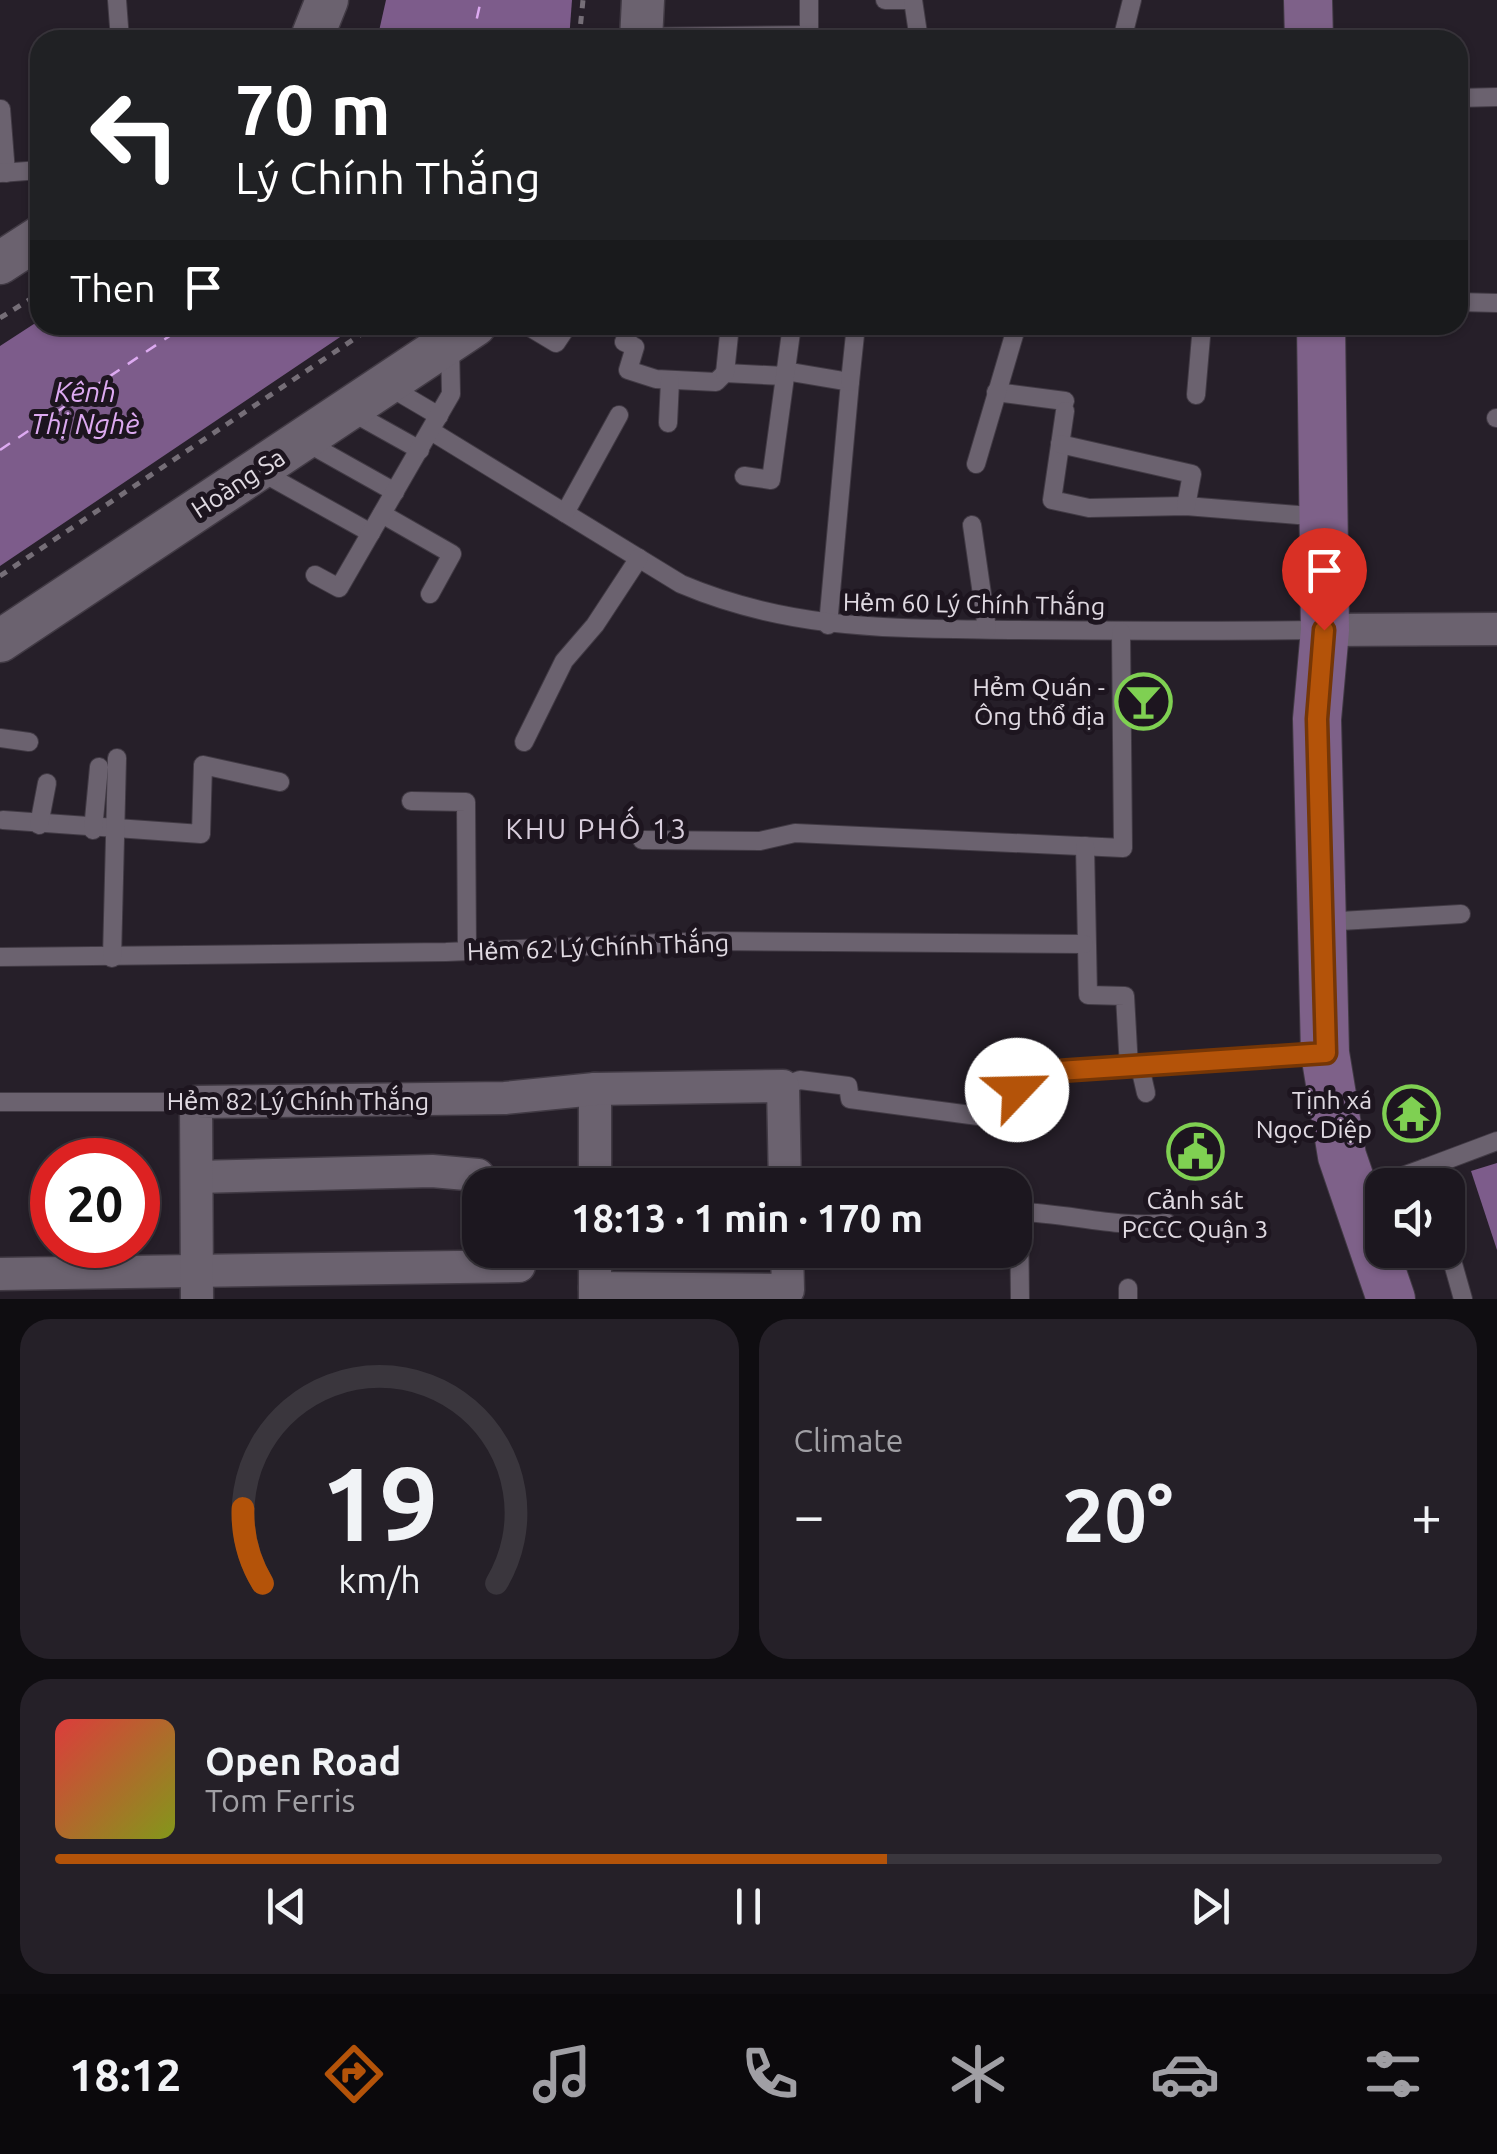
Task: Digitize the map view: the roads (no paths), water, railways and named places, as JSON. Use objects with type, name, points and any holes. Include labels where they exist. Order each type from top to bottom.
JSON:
[{"type":"main road","points":[[1308,0],[1309,30]]},
{"type":"main road","points":[[1321,335],[1324,630],[1317,719],[1326,1053],[1342,1156],[1391,1299]]},
{"type":"street","points":[[315,30],[327,0]]},
{"type":"street","points":[[0,263],[30,244]]},
{"type":"street","name":"Hoàng Sa","points":[[0,641],[462,335]]},
{"type":"street","points":[[1324,630],[1497,629]]},
{"type":"street","points":[[784,1086],[785,1168]]},
{"type":"street","name":"Hẻm 82 Lý Chính Thắng","points":[[196,1102],[504,1098],[595,1089],[784,1086]]},
{"type":"street","points":[[595,1089],[595,1168]]},
{"type":"street","points":[[196,1102],[196,1284]]},
{"type":"street","points":[[197,1178],[432,1171],[462,1174]]},
{"type":"street","points":[[0,1274],[196,1284],[483,1268]]},
{"type":"street","points":[[595,1293],[788,1295],[787,1268]]},
{"type":"lane","points":[[117,0],[119,30]]},
{"type":"lane","points":[[809,0],[810,30]]},
{"type":"lane","points":[[885,0],[906,0]]},
{"type":"lane","points":[[914,0],[918,30]]},
{"type":"lane","points":[[1124,30],[1132,0]]},
{"type":"lane","points":[[642,26],[698,30]]},
{"type":"lane","points":[[1468,98],[1497,97]]},
{"type":"lane","points":[[0,109],[3,173],[30,171]]},
{"type":"lane","points":[[1468,302],[1497,303]]},
{"type":"lane","points":[[314,575],[339,588],[453,388],[462,335]]},
{"type":"lane","points":[[543,335],[556,343],[561,335]]},
{"type":"lane","points":[[628,335],[624,342],[636,347],[628,370],[670,381],[716,382],[725,373],[729,335]]},
{"type":"lane","points":[[744,476],[771,480],[791,335]]},
{"type":"lane","points":[[828,626],[855,335]]},
{"type":"lane","points":[[976,464],[1015,335]]},
{"type":"lane","points":[[1196,396],[1201,335]]},
{"type":"lane","points":[[725,373],[785,374],[850,382]]},
{"type":"lane","points":[[668,423],[670,381]]},
{"type":"lane","name":"Hẻm 60 Lý Chính Thắng","points":[[387,385],[435,424],[565,513],[639,558],[722,601],[828,626],[1121,632],[1324,630]]},
{"type":"lane","points":[[996,392],[1065,406],[1052,500],[1088,508],[1186,506],[1323,517]]},
{"type":"lane","points":[[349,411],[420,450]]},
{"type":"lane","points":[[565,513],[619,415]]},
{"type":"lane","points":[[304,440],[395,492]]},
{"type":"lane","points":[[1060,444],[1192,474],[1186,506]]},
{"type":"lane","points":[[258,470],[371,533]]},
{"type":"lane","points":[[382,514],[452,554],[430,594]]},
{"type":"lane","points":[[972,525],[987,630]]},
{"type":"lane","points":[[524,742],[564,661],[595,625],[639,558]]},
{"type":"lane","points":[[642,840],[760,841],[795,832],[1123,848],[1121,632]]},
{"type":"lane","points":[[0,738],[29,742]]},
{"type":"lane","points":[[92,830],[108,762],[116,832],[112,958]]},
{"type":"lane","points":[[3,820],[116,832],[201,834],[203,765],[280,782]]},
{"type":"lane","points":[[39,825],[47,782]]},
{"type":"lane","points":[[411,802],[466,802],[468,951]]},
{"type":"lane","points":[[1085,846],[1088,995],[1126,996],[1134,1068],[1146,1093]]},
{"type":"lane","points":[[1322,922],[1461,914]]},
{"type":"lane","name":"Hẻm 62 Lý Chính Thắng","points":[[0,957],[468,951],[711,941],[1084,944]]},
{"type":"lane","points":[[784,1086],[800,1080],[848,1086],[850,1098],[1001,1119],[1017,1108],[1019,1081],[1029,1073],[1326,1053]]},
{"type":"lane","name":"Hẻm 82 Lý Chính Thắng","points":[[0,1102],[196,1102]]},
{"type":"lane","points":[[1444,1168],[1497,1141]]},
{"type":"lane","points":[[1355,1193],[1365,1191]]},
{"type":"lane","points":[[1032,1212],[1064,1212],[1146,1226],[1167,1224]]},
{"type":"lane","points":[[1019,1268],[1020,1299]]},
{"type":"lane","points":[[1454,1268],[1463,1299]]},
{"type":"water","points":[[386,0],[572,0],[570,30],[379,30]]},
{"type":"water","name":"Kênh Thị Nghè","points":[[30,326],[30,335],[343,335],[0,566],[0,346]]},
{"type":"water","points":[[1497,1163],[1497,1250],[1471,1171]]},
{"type":"place","name":"Hẻm Quán - Ông thổ địa","points":[[1144,701]]},
{"type":"place","name":"Tịnh xá Ngọc Diệp","points":[[1411,1114]]},
{"type":"place","name":"Cảnh sát PCCC Quận 3","points":[[1195,1151]]},
{"type":"district","name":"KHU PHỐ 13","points":[[597,829]]}]
